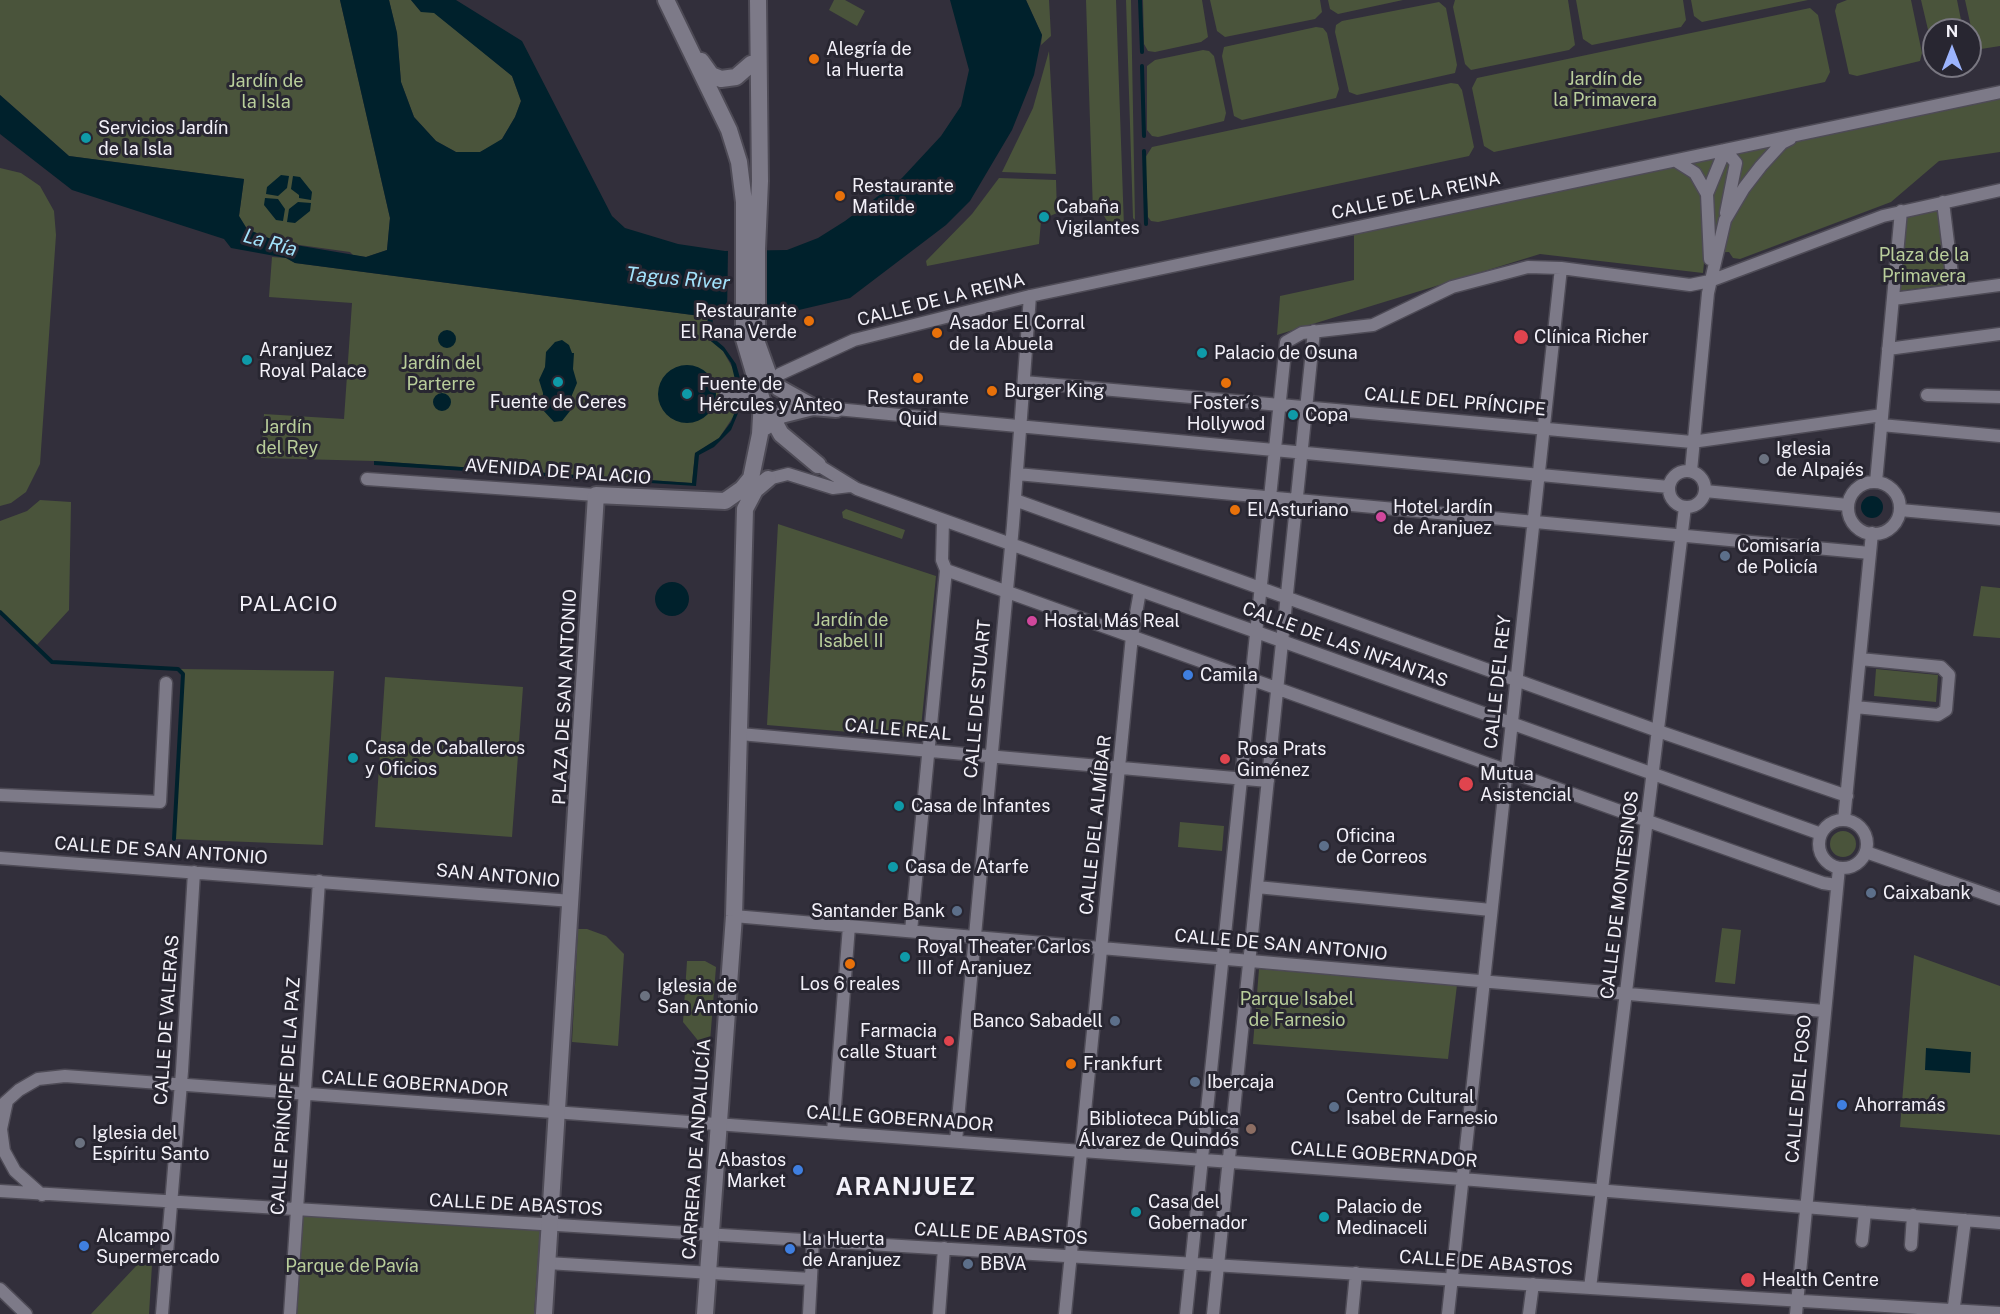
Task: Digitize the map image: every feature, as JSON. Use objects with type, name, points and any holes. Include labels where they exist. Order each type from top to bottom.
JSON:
[{"type":"main road","points":[[666,0],[729,130],[752,202]]},
{"type":"main road","points":[[758,0],[759,160],[752,202],[749,316],[744,339],[758,391],[772,421],[794,446],[818,465]]},
{"type":"main road","points":[[691,54],[699,56],[711,75],[722,79],[736,77],[751,64],[757,63]]},
{"type":"main road","points":[[749,316],[770,379],[789,395],[813,406],[836,409]]},
{"type":"main road","points":[[734,916],[746,498],[754,471],[760,434],[758,391]]},
{"type":"main road","points":[[760,434],[772,421],[792,411],[813,406]]},
{"type":"main road","name":"AVENIDA DE PALACIO","points":[[596,495],[725,501],[746,498],[768,479]]},
{"type":"main road","name":"PLAZA DE SAN ANTONIO","points":[[572,901],[596,495]]},
{"type":"main road","name":"SAN ANTONIO","points":[[544,1314],[555,1112],[572,901]]},
{"type":"main road","name":"CARRERA DE ANDALUCÍA","points":[[705,1314],[717,1124],[734,916]]},
{"type":"street","name":"CALLE DE LA REINA","points":[[780,374],[854,340],[1030,296],[2000,92]]},
{"type":"street","points":[[1725,220],[1744,188],[1761,166],[1782,143],[1798,135]]},
{"type":"street","points":[[1707,194],[1725,150],[1736,163],[1710,281]]},
{"type":"street","points":[[1676,160],[1695,173],[1707,194],[1711,220],[1710,281],[1692,442],[1691,471]]},
{"type":"street","points":[[1186,1314],[1286,342],[1302,333],[1373,325],[1452,287],[1528,267],[1562,268],[1690,285],[1710,281],[1901,211],[2000,190]]},
{"type":"street","points":[[1943,202],[1954,291]]},
{"type":"street","points":[[1876,482],[1901,211]]},
{"type":"street","name":"CALLE DEL REY","points":[[1448,1314],[1562,268]]},
{"type":"street","points":[[1893,299],[2000,285]]},
{"type":"street","name":"CALLE DE STUART","points":[[956,1141],[1015,500],[1030,296]]},
{"type":"street","points":[[1213,1314],[1314,331]]},
{"type":"street","points":[[1888,349],[2000,334]]},
{"type":"street","name":"CALLE DEL PRÍNCIPE","points":[[1024,382],[1692,442],[1881,420],[2000,436]]},
{"type":"street","points":[[725,397],[748,397],[758,391]]},
{"type":"street","points":[[1928,395],[2000,397]]},
{"type":"street","points":[[836,409],[1669,487]]},
{"type":"street","points":[[818,465],[854,488]]},
{"type":"street","points":[[1691,471],[1674,476],[1669,487],[1675,502],[1685,507],[1696,505],[1705,491]]},
{"type":"street","points":[[1691,471],[1700,477],[1705,491]]},
{"type":"street","points":[[768,479],[788,474],[833,488],[854,488]]},
{"type":"street","points":[[1017,474],[1534,520],[1870,553]]},
{"type":"street","name":"AVENIDA DE PALACIO","points":[[367,479],[596,495]]},
{"type":"street","points":[[1876,482],[1891,488],[1896,494],[1900,510],[1893,525],[1887,530],[1872,533],[1856,526],[1849,513],[1848,505],[1850,497],[1861,486],[1876,482]]},
{"type":"street","name":"CALLE DE LAS INFANTAS","points":[[854,488],[1821,834]]},
{"type":"street","points":[[1705,491],[1848,505]]},
{"type":"street","name":"CALLE DE LAS INFANTAS","points":[[1015,500],[1658,731],[1847,796]]},
{"type":"street","name":"CALLE DE MONTESINOS","points":[[1590,1288],[1685,507]]},
{"type":"street","points":[[1900,510],[2000,519]]},
{"type":"street","points":[[911,931],[946,570],[942,560],[943,520]]},
{"type":"street","points":[[1844,820],[1872,533]]},
{"type":"street","points":[[946,570],[1647,821],[1823,883],[1836,885]]},
{"type":"street","name":"CALLE DEL ALMÍBAR","points":[[1065,1314],[1132,636],[1140,591]]},
{"type":"street","points":[[1855,707],[1938,715],[1946,710],[1949,675],[1941,667],[1860,659]]},
{"type":"street","points":[[0,795],[160,802],[166,683]]},
{"type":"street","name":"CALLE REAL","points":[[740,734],[1268,781]]},
{"type":"street","points":[[1844,820],[1852,821],[1863,831],[1867,845],[1866,852],[1852,866],[1839,868],[1830,865],[1820,853],[1821,834],[1831,823],[1844,820]]},
{"type":"street","points":[[1866,852],[2000,899]]},
{"type":"street","name":"CALLE DE SAN ANTONIO","points":[[0,858],[319,881]]},
{"type":"street","name":"CALLE DEL FOSO","points":[[1796,1314],[1839,868]]},
{"type":"street","name":"CALLE DE VALERAS","points":[[162,1314],[181,1085],[195,872]]},
{"type":"street","name":"SAN ANTONIO","points":[[319,881],[572,901]]},
{"type":"street","name":"CALLE PRÍNCIPE DE LA PAZ","points":[[290,1314],[319,881]]},
{"type":"street","points":[[1257,887],[1491,910]]},
{"type":"street","name":"CALLE DE SAN ANTONIO","points":[[734,916],[1824,1011]]},
{"type":"street","points":[[833,1132],[849,926]]},
{"type":"street","name":"CALLE GOBERNADOR","points":[[4,1103],[28,1084],[50,1077],[1082,1150],[2000,1223]]},
{"type":"street","points":[[4,1103],[1,1129],[4,1151],[15,1172],[42,1195]]},
{"type":"street","name":"CALLE DE ABASTOS","points":[[0,1191],[1356,1273],[1954,1312],[2000,1313]]},
{"type":"street","points":[[1862,1241],[1864,1212]]},
{"type":"street","points":[[1911,1245],[1913,1215]]},
{"type":"street","points":[[1954,1312],[1965,1220]]},
{"type":"street","points":[[809,1314],[813,1240]]},
{"type":"street","points":[[939,1314],[944,1248]]},
{"type":"street","points":[[547,1263],[811,1279]]},
{"type":"street","points":[[1352,1314],[1356,1273]]},
{"type":"street","points":[[1529,1314],[1533,1284]]},
{"type":"street","points":[[0,1289],[26,1314]]},
{"type":"green space","name":"Jardín de la Isla","points":[[0,0],[340,0],[390,218],[387,250],[366,257],[353,255],[350,252],[278,242],[247,229],[239,216],[244,179],[69,156],[0,95]]},
{"type":"green space","points":[[389,0],[411,0],[421,12],[434,12],[512,76],[521,101],[502,139],[494,146],[480,152],[456,152],[436,141],[414,117],[401,82],[397,33]]},
{"type":"green space","points":[[834,0],[845,0],[865,11],[857,26],[829,10]]},
{"type":"green space","points":[[1026,0],[1049,0],[1051,36],[1041,45],[1042,35]]},
{"type":"green space","points":[[1086,0],[1116,0],[1124,227],[1112,229],[1104,216],[1093,212]]},
{"type":"green space","points":[[1126,0],[1131,0],[1135,220],[1133,218]]},
{"type":"green space","points":[[1143,0],[1202,0],[1208,37],[1201,42],[1155,52],[1148,51],[1144,44]]},
{"type":"green space","points":[[1210,0],[1320,0],[1322,12],[1315,19],[1225,37],[1217,31]]},
{"type":"green space","points":[[1328,0],[1403,0],[1338,14],[1330,9]]},
{"type":"green space","points":[[1455,0],[1568,0],[1575,45],[1569,50],[1471,70],[1465,64],[1453,7]]},
{"type":"green space","points":[[1576,0],[1683,0],[1686,20],[1681,27],[1592,45],[1583,39]]},
{"type":"green space","points":[[1691,0],[1808,0],[1702,22],[1694,16]]},
{"type":"green space","points":[[1847,0],[1911,0],[1922,53],[1920,61],[1857,76],[1849,74],[1835,11],[1837,4]]},
{"type":"green space","points":[[1921,0],[1957,0],[1961,18],[1925,18]]},
{"type":"green space","points":[[1965,0],[2000,0],[2000,46],[1982,49],[1982,18],[1969,18]]},
{"type":"green space","points":[[1439,2],[1446,8],[1457,65],[1455,73],[1357,95],[1349,92],[1335,32],[1336,25],[1342,21]]},
{"type":"green space","name":"Jardín de la Primavera","points":[[1810,8],[1818,15],[1830,72],[1825,82],[1494,152],[1484,146],[1472,88],[1477,78]]},
{"type":"green space","points":[[1316,27],[1323,28],[1327,33],[1339,89],[1336,98],[1242,120],[1234,116],[1222,56],[1224,47]]},
{"type":"green space","points":[[1203,50],[1209,51],[1214,56],[1226,113],[1224,121],[1158,137],[1152,136],[1147,130],[1147,66],[1155,60]]},
{"type":"green space","points":[[1049,51],[1056,174],[1002,172],[1033,108]]},
{"type":"green space","points":[[1451,83],[1458,84],[1462,90],[1474,147],[1469,156],[1158,222],[1151,221],[1148,217],[1145,158],[1152,147]]},
{"type":"green space","points":[[2000,92],[2000,152],[1939,161],[1891,202],[1740,259],[1733,258],[1729,252],[1705,253],[1703,273],[1540,254],[1277,335],[1280,296],[1354,280],[1354,233]]},
{"type":"green space","points":[[0,168],[21,173],[40,186],[54,211],[56,235],[40,464],[26,492],[11,503],[0,506]]},
{"type":"green space","points":[[999,178],[1056,180],[1057,213],[1050,216],[1046,211],[1040,213],[1039,244],[927,266],[926,261],[972,214]]},
{"type":"green space","name":"Plaza de la Primavera","points":[[1939,208],[1949,284],[1899,291],[1906,216]]},
{"type":"green space","name":"Jardín del Parterre","points":[[272,257],[286,258],[295,263],[708,317],[706,337],[723,351],[736,374],[738,392],[735,414],[719,438],[695,453],[692,483],[374,461],[261,458],[264,414],[344,419],[352,303],[269,297]]},
{"type":"green space","points":[[40,500],[71,502],[69,610],[36,646],[0,612],[0,521],[27,511]]},
{"type":"green space","points":[[846,509],[905,530],[902,539],[843,518],[842,512]]},
{"type":"green space","name":"Jardín de Isabel II","points":[[778,524],[936,576],[920,738],[767,725]]},
{"type":"green space","points":[[1981,586],[2000,588],[2000,638],[1973,636]]},
{"type":"green space","points":[[178,669],[334,671],[323,845],[174,839],[183,681],[183,674]]},
{"type":"green space","points":[[1876,669],[1938,675],[1936,702],[1874,696]]},
{"type":"green space","points":[[385,677],[523,687],[512,837],[375,827]]},
{"type":"green space","points":[[1180,822],[1224,826],[1222,851],[1178,847]]},
{"type":"green space","points":[[1843,831],[1852,835],[1856,844],[1852,853],[1843,857],[1834,853],[1830,844],[1834,835]]},
{"type":"green space","points":[[1722,928],[1741,930],[1735,984],[1715,982]]},
{"type":"green space","points":[[578,929],[587,929],[606,936],[624,954],[618,1046],[572,1042]]},
{"type":"green space","points":[[1914,955],[2000,986],[2000,1135],[1900,1127]]},
{"type":"green space","points":[[687,961],[705,961],[716,967],[709,1054],[683,1022]]},
{"type":"green space","name":"Parque Isabel de Farnesio","points":[[1259,969],[1457,985],[1448,1059],[1253,1044]]},
{"type":"green space","name":"Parque de Pavía","points":[[303,1214],[540,1230],[534,1314],[297,1314]]},
{"type":"green space","points":[[153,1248],[149,1314],[91,1314]]},
{"type":"water","points":[[340,0],[389,0],[397,33],[401,82],[414,117],[436,141],[456,152],[480,152],[502,139],[521,101],[512,76],[434,13],[421,12],[411,0],[456,0],[522,41],[612,216],[625,228],[678,244],[725,251],[787,250],[818,238],[845,221],[902,178],[941,136],[961,106],[969,70],[950,0],[1026,0],[1042,35],[1034,75],[1012,130],[970,201],[946,225],[850,298],[769,317],[722,314],[713,318],[711,336],[724,347],[736,364],[742,385],[742,392],[738,392],[731,363],[723,351],[706,337],[708,317],[295,263],[286,258],[231,248],[224,239],[72,190],[0,134],[0,95],[69,156],[244,179],[239,216],[247,229],[278,242],[366,257],[387,250],[390,218]]},
{"type":"water","points":[[281,175],[289,176],[287,188],[278,196],[266,194],[267,187]]},
{"type":"water","points":[[293,176],[300,177],[312,192],[311,200],[299,198],[299,195],[291,189]]},
{"type":"water","points":[[265,198],[278,199],[285,209],[283,221],[276,220],[264,205]]},
{"type":"water","points":[[298,202],[311,203],[310,211],[295,223],[287,222],[289,209]]},
{"type":"water","points":[[443,330],[451,330],[456,335],[454,346],[443,348],[438,343],[438,335]]},
{"type":"water","name":"Fuente de Ceres","points":[[562,340],[574,353],[573,369],[577,383],[572,395],[570,411],[562,421],[554,422],[542,409],[543,393],[539,380],[545,367],[546,352],[555,342]]},
{"type":"water","name":"Fuente de Hércules y Anteo","points":[[687,365],[698,367],[708,373],[714,383],[716,394],[714,405],[708,415],[698,421],[687,423],[676,421],[666,415],[660,405],[658,394],[660,383],[666,373],[676,367]]},
{"type":"water","points":[[438,393],[446,393],[451,398],[449,409],[438,411],[433,406],[433,398]]},
{"type":"water","points":[[737,406],[741,406],[731,430],[714,447],[699,455],[696,486],[374,465],[374,461],[692,483],[695,453],[719,438],[731,422]]},
{"type":"water","points":[[1872,496],[1880,499],[1883,507],[1880,515],[1872,518],[1864,515],[1861,507],[1864,499]]},
{"type":"water","points":[[672,582],[684,587],[689,599],[684,611],[672,616],[660,611],[655,599],[660,587]]},
{"type":"water","points":[[1926,1048],[1971,1052],[1970,1073],[1925,1070]]},
{"type":"pier","points":[[728,249],[767,249],[766,317],[727,316]]},
{"type":"waterway","points":[[1140,0],[1142,52]]},
{"type":"waterway","points":[[1142,66],[1144,136]]},
{"type":"waterway","points":[[1144,151],[1146,224]]},
{"type":"waterway","points":[[0,612],[52,662],[178,669],[183,674],[174,839]]},
{"type":"place","name":"Alegría de la Huerta","points":[[814,59]]},
{"type":"place","name":"Servicios Jardín de la Isla","points":[[86,138]]},
{"type":"place","name":"Restaurante Matilde","points":[[840,196]]},
{"type":"place","name":"Cabaña Vigilantes","points":[[1044,217]]},
{"type":"place","name":"Restaurante El Rana Verde","points":[[809,321]]},
{"type":"place","name":"Asador El Corral de la Abuela","points":[[937,333]]},
{"type":"place","name":"Clínica Richer","points":[[1521,337]]},
{"type":"place","name":"Palacio de Osuna","points":[[1202,353]]},
{"type":"place","name":"Aranjuez Royal Palace","points":[[247,360]]},
{"type":"place","name":"Restaurante Quid","points":[[918,378]]},
{"type":"place","name":"Fuente de Ceres","points":[[558,382]]},
{"type":"place","name":"Foster´s Hollywod","points":[[1226,383]]},
{"type":"place","name":"Burger King","points":[[992,391]]},
{"type":"place","name":"Fuente de Hércules y Anteo","points":[[687,394]]},
{"type":"place","name":"Copa","points":[[1293,415]]},
{"type":"place","name":"Iglesia de Alpajés","points":[[1764,459]]},
{"type":"place","name":"El Asturiano","points":[[1235,510]]},
{"type":"place","name":"Hotel Jardín de Aranjuez","points":[[1381,517]]},
{"type":"place","name":"Comisaría de Policía","points":[[1725,556]]},
{"type":"place","name":"Hostal Más Real","points":[[1032,621]]},
{"type":"place","name":"Camila","points":[[1188,675]]},
{"type":"place","name":"Casa de Caballeros y Oficios","points":[[353,758]]},
{"type":"place","name":"Rosa Prats Giménez","points":[[1225,759]]},
{"type":"place","name":"Mutua Asistencial","points":[[1466,784]]},
{"type":"place","name":"Casa de Infantes","points":[[899,806]]},
{"type":"place","name":"Oficina de Correos","points":[[1324,846]]},
{"type":"place","name":"Casa de Atarfe","points":[[893,867]]},
{"type":"place","name":"Caixabank","points":[[1871,893]]},
{"type":"place","name":"Santander Bank","points":[[957,911]]},
{"type":"place","name":"Royal Theater Carlos III of Aranjuez","points":[[905,957]]},
{"type":"place","name":"Los 6 reales","points":[[850,964]]},
{"type":"place","name":"Iglesia de San Antonio","points":[[645,996]]},
{"type":"place","name":"Banco Sabadell","points":[[1115,1021]]},
{"type":"place","name":"Farmacia calle Stuart","points":[[949,1041]]},
{"type":"place","name":"Frankfurt","points":[[1071,1064]]},
{"type":"place","name":"Ibercaja","points":[[1195,1082]]},
{"type":"place","name":"Ahorramás","points":[[1842,1105]]},
{"type":"place","name":"Centro Cultural Isabel de Farnesio","points":[[1334,1107]]},
{"type":"place","name":"Biblioteca Pública Álvarez de Quindós","points":[[1251,1129]]},
{"type":"place","name":"Iglesia del Espíritu Santo","points":[[80,1143]]},
{"type":"place","name":"Abastos Market","points":[[798,1170]]},
{"type":"place","name":"Casa del Gobernador","points":[[1136,1212]]},
{"type":"place","name":"Palacio de Medinaceli","points":[[1324,1217]]},
{"type":"place","name":"Alcampo Supermercado","points":[[84,1246]]},
{"type":"place","name":"La Huerta de Aranjuez","points":[[790,1249]]},
{"type":"place","name":"BBVA","points":[[968,1264]]},
{"type":"place","name":"Health Centre","points":[[1748,1280]]},
{"type":"district","name":"PALACIO","points":[[289,605]]},
{"type":"district","name":"ARANJUEZ","points":[[906,1188]]},
{"type":"water label","name":"La Ría","points":[[270,243]]},
{"type":"water label","name":"Tagus River","points":[[678,279]]},
{"type":"park label","name":"Jardín del Rey","points":[[287,437]]}]
